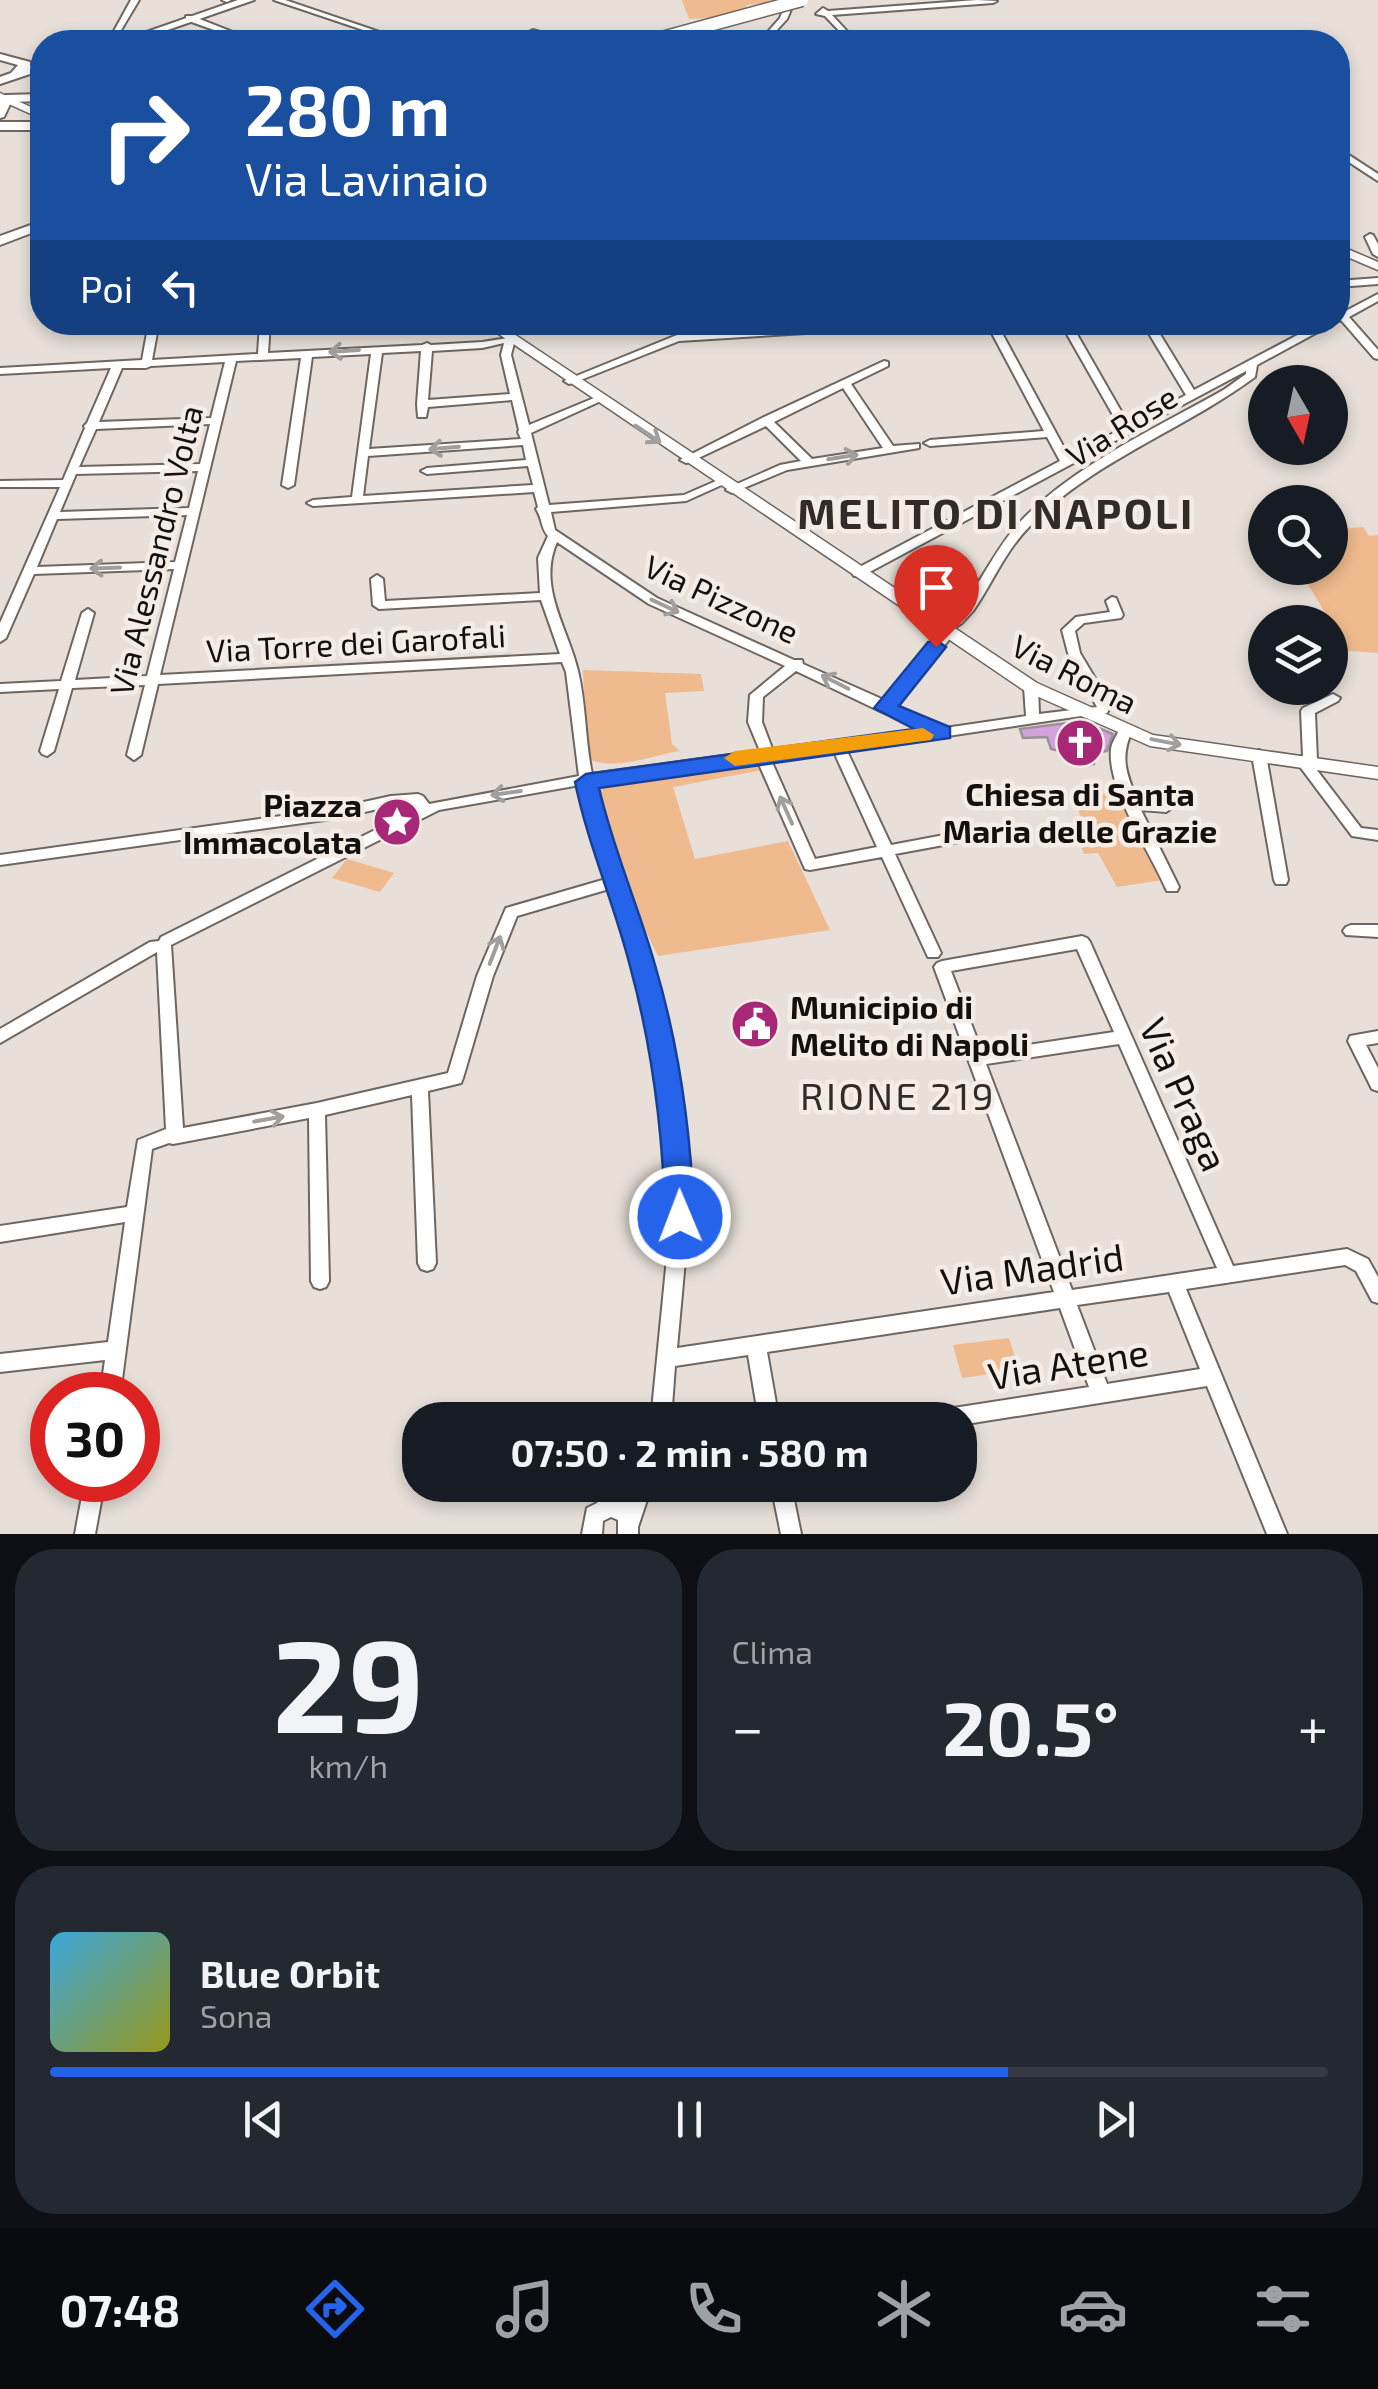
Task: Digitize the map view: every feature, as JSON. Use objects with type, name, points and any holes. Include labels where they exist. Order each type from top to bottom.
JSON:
[{"type":"highway","points":[[138,30],[227,0]]},
{"type":"highway","points":[[145,30],[249,0]]},
{"type":"highway","points":[[706,30],[815,8]]},
{"type":"highway","points":[[719,30],[815,8]]},
{"type":"highway","points":[[0,55],[30,53]]},
{"type":"highway","points":[[0,55],[26,64],[6,81]]},
{"type":"highway","points":[[0,114],[3,98],[30,98]]},
{"type":"highway","points":[[0,126],[30,126]]},
{"type":"highway","points":[[0,238],[30,227]]},
{"type":"main road","points":[[3,98],[30,110]]},
{"type":"main road","points":[[1350,253],[1377,263]]},
{"type":"main road","name":"Via Roma","points":[[499,335],[510,346],[570,381],[944,634],[1031,687],[1083,713],[1162,742],[1378,773]]},
{"type":"main road","points":[[510,346],[517,335]]},
{"type":"street","points":[[118,30],[121,0]]},
{"type":"street","points":[[120,30],[135,0]]},
{"type":"street","points":[[278,0],[371,30]]},
{"type":"street","points":[[773,30],[791,0],[815,8],[840,30]]},
{"type":"street","points":[[783,19],[815,8],[994,1]]},
{"type":"street","points":[[185,20],[210,30]]},
{"type":"street","points":[[185,20],[216,30]]},
{"type":"street","points":[[1350,159],[1378,178]]},
{"type":"street","points":[[1370,237],[1377,263]]},
{"type":"street","points":[[1350,283],[1378,281]]},
{"type":"street","points":[[1350,313],[1377,299]]},
{"type":"street","points":[[1350,330],[1378,356]]},
{"type":"street","points":[[146,365],[152,335]]},
{"type":"street","points":[[263,356],[265,335]]},
{"type":"street","points":[[570,381],[674,339],[712,335]]},
{"type":"street","points":[[997,335],[1066,462]]},
{"type":"street","points":[[1072,335],[1127,430]]},
{"type":"street","points":[[1155,335],[1192,396]]},
{"type":"street","points":[[858,573],[1307,335]]},
{"type":"street","points":[[482,345],[510,346]]},
{"type":"street","points":[[0,372],[427,346],[510,346]]},
{"type":"street","points":[[427,346],[422,409],[516,397]]},
{"type":"street","points":[[510,346],[529,462],[554,535],[544,558],[546,596],[574,680],[585,773],[614,882],[643,966],[678,1141],[680,1217],[664,1402]]},
{"type":"street","points":[[357,501],[377,349]]},
{"type":"street","points":[[288,485],[307,354]]},
{"type":"street","name":"Via Alessandro Volta","points":[[134,755],[231,359]]},
{"type":"street","points":[[686,460],[884,364]]},
{"type":"street","name":"Via Rose","points":[[944,634],[963,615],[1012,540],[1036,514],[1086,478],[1251,375],[1252,364]]},
{"type":"street","points":[[0,638],[117,367]]},
{"type":"street","points":[[844,382],[889,450]]},
{"type":"street","points":[[364,453],[524,437],[598,400]]},
{"type":"street","points":[[766,420],[809,462]]},
{"type":"street","points":[[90,426],[214,421]]},
{"type":"street","points":[[930,443],[1049,434]]},
{"type":"street","points":[[542,509],[686,498],[773,470],[915,446]]},
{"type":"street","points":[[427,471],[529,462]]},
{"type":"street","points":[[0,484],[204,467]]},
{"type":"street","points":[[445,470],[448,496]]},
{"type":"street","points":[[312,504],[537,488]]},
{"type":"street","points":[[51,516],[194,511]]},
{"type":"street","name":"Via Pizzone","points":[[554,535],[653,601],[942,732]]},
{"type":"street","points":[[28,571],[181,565]]},
{"type":"street","points":[[376,579],[376,603],[380,605],[546,596]]},
{"type":"street","points":[[0,597],[18,596]]},
{"type":"street","points":[[0,860],[388,814],[585,773],[616,774],[839,748],[1102,710],[1104,705],[1070,646],[1068,630],[1080,620],[1112,609]]},
{"type":"street","points":[[47,751],[88,612]]},
{"type":"street","points":[[879,705],[944,634]]},
{"type":"street","name":"Via Torre dei Garofali","points":[[0,688],[565,658]]},
{"type":"street","points":[[797,663],[757,695],[755,722],[810,865],[992,831]]},
{"type":"street","points":[[1031,687],[1033,720]]},
{"type":"street","points":[[1320,705],[1308,711],[1306,760],[1359,834],[1378,835]]},
{"type":"street","points":[[1125,731],[1114,757],[1172,887]]},
{"type":"street","points":[[839,748],[937,960],[1101,1394]]},
{"type":"street","points":[[1260,755],[1281,880]]},
{"type":"street","points":[[1133,804],[1166,807]]},
{"type":"street","points":[[0,1038],[388,814],[423,805]]},
{"type":"street","points":[[113,1372],[145,1144],[449,1081],[459,1072],[485,976],[511,912],[614,882]]},
{"type":"street","points":[[1351,931],[1378,932]]},
{"type":"street","name":"Via Praga","points":[[937,960],[1080,941],[1228,1274]]},
{"type":"street","points":[[161,948],[173,1137]]},
{"type":"street","points":[[976,1059],[1124,1037]]},
{"type":"street","points":[[1378,1037],[1356,1041],[1378,1084]]},
{"type":"street","points":[[420,1089],[427,1263]]},
{"type":"street","points":[[317,1110],[320,1281]]},
{"type":"street","points":[[0,1234],[135,1213]]},
{"type":"street","name":"Via Madrid","points":[[670,1358],[1228,1274],[1356,1259],[1378,1295]]},
{"type":"street","points":[[1174,1283],[1277,1534]]},
{"type":"street","points":[[756,1345],[766,1402]]},
{"type":"street","points":[[0,1363],[116,1350]]},
{"type":"street","name":"Via Atene","points":[[977,1413],[1212,1376]]},
{"type":"street","points":[[84,1534],[91,1502]]},
{"type":"street","points":[[591,1524],[614,1502]]},
{"type":"street","points":[[630,1530],[637,1502]]},
{"type":"street","points":[[784,1502],[791,1534]]},
{"type":"street","points":[[591,1524],[618,1507],[630,1530]]},
{"type":"shaded area","points":[[682,0],[782,3],[746,5],[750,16],[689,19]]},
{"type":"shaded area","points":[[1363,527],[1369,536],[1378,535],[1378,653],[1348,651],[1348,605],[1320,605],[1308,585],[1348,585],[1348,528]]},
{"type":"shaded area","points":[[583,670],[701,674],[704,691],[665,693],[672,744],[680,751],[622,763],[587,759]]},
{"type":"shaded area","points":[[758,758],[762,770],[673,787],[695,859],[788,841],[830,930],[658,956],[614,866],[594,793],[634,775]]},
{"type":"shaded area","points":[[1121,792],[1163,880],[1117,887],[1098,853],[1084,854],[1080,844],[1092,842],[1072,796]]},
{"type":"shaded area","points":[[347,859],[394,873],[380,892],[332,878]]},
{"type":"shaded area","points":[[1009,1338],[1019,1370],[962,1378],[953,1345]]},
{"type":"building","name":"Chiesa di Santa Maria delle Grazie","points":[[1082,721],[1113,734],[1107,751],[1096,753],[1094,764],[1078,765],[1064,752],[1051,749],[1047,737],[1023,738],[1020,729]]},
{"type":"slow traffic","points":[[735,758],[876,744],[923,735]]},
{"type":"place","name":"Chiesa di Santa Maria delle Grazie","points":[[1080,743]]},
{"type":"place","name":"Piazza Immacolata","points":[[397,822]]},
{"type":"place","name":"Municipio di Melito di Napoli","points":[[755,1024]]},
{"type":"district","name":"MELITO DI NAPOLI","points":[[996,512]]},
{"type":"district","name":"RIONE 219","points":[[898,1095]]},
{"type":"route","points":[[680,1217],[678,1141],[643,966],[598,836],[586,782],[642,770],[876,744],[942,732],[885,708],[936,647]]}]
